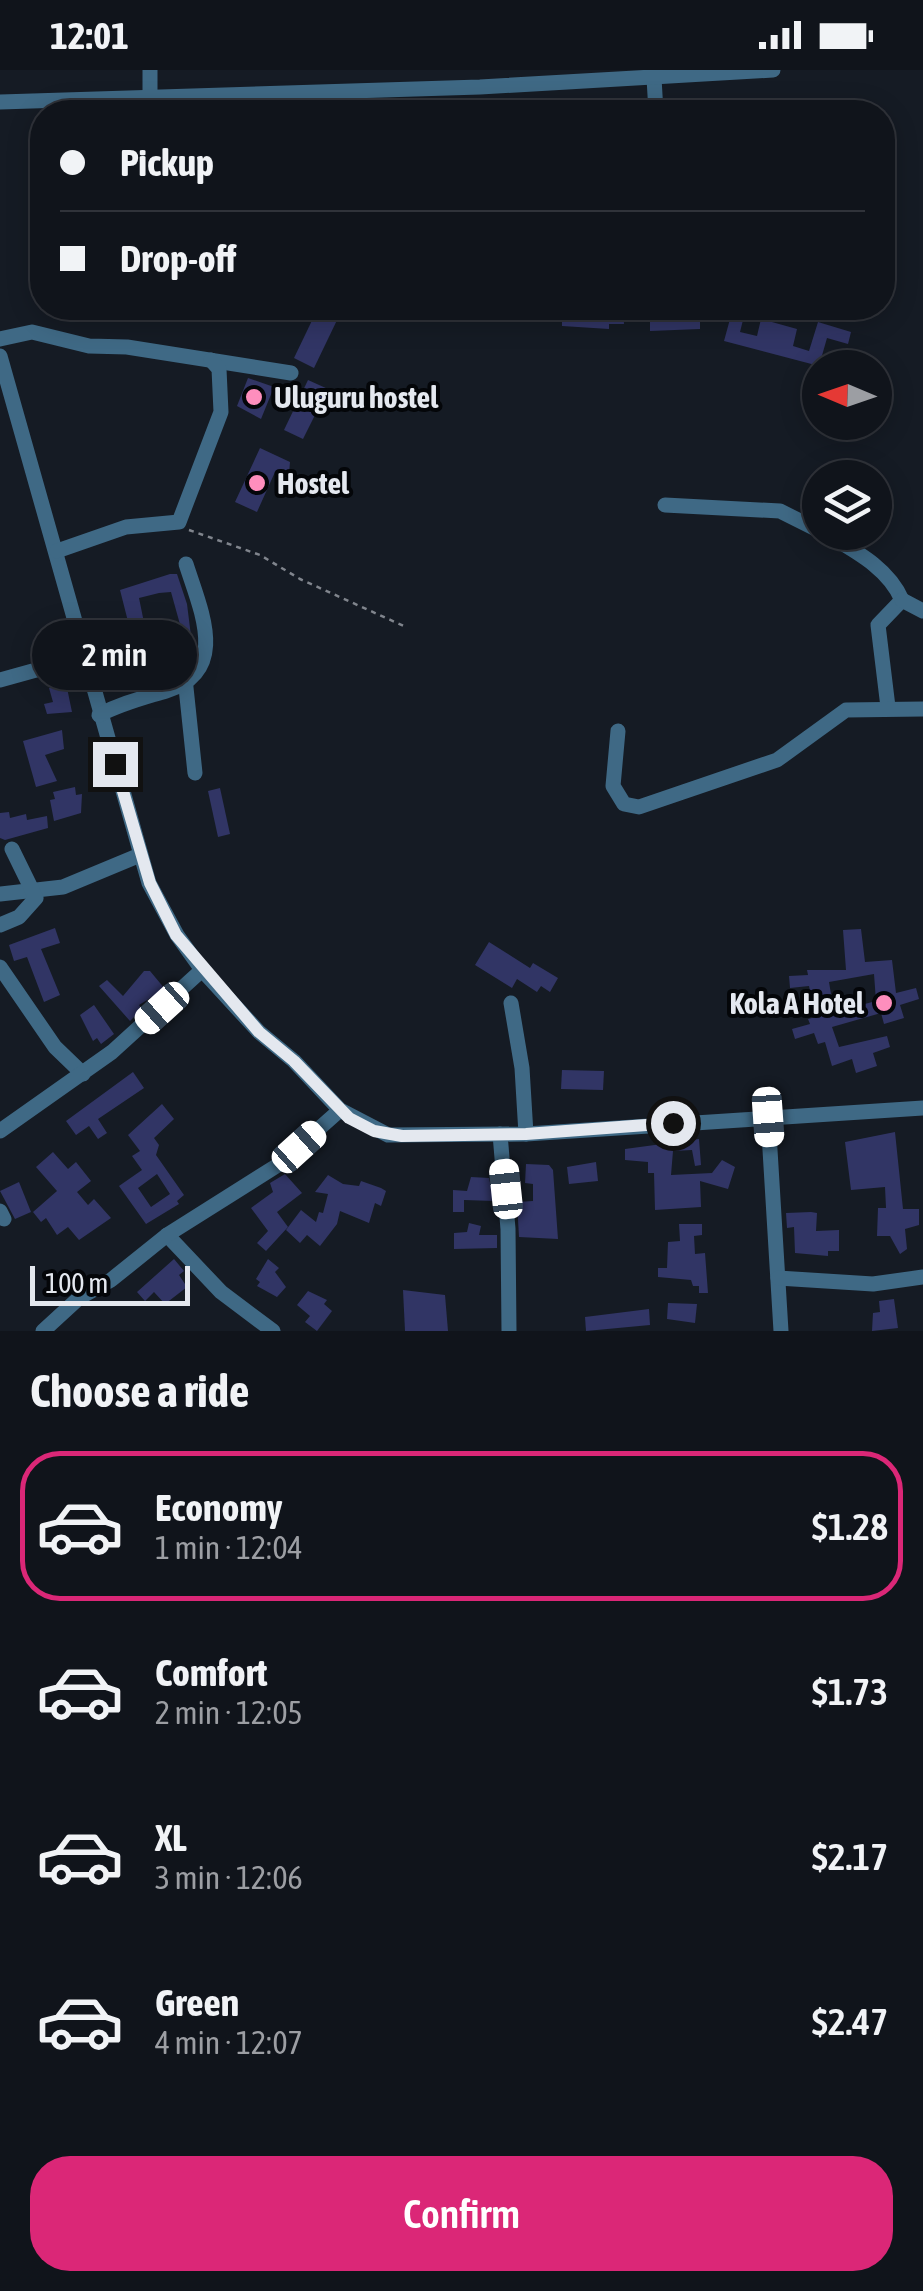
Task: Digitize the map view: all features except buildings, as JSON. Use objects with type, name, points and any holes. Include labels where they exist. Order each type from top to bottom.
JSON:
[{"type":"street","points":[[150,70],[150,95]]},
{"type":"street","points":[[480,70],[480,88]]},
{"type":"street","points":[[43,100],[480,88],[773,70]]},
{"type":"street","points":[[654,78],[655,100]]},
{"type":"street","points":[[0,102],[30,101]]},
{"type":"street","points":[[0,339],[32,332],[89,346],[291,373]]},
{"type":"street","points":[[0,356],[140,855],[162,909],[202,970],[340,1110],[388,1135],[526,1134],[923,1108]]},
{"type":"street","points":[[57,551],[126,527],[173,525],[184,512],[221,412],[219,369],[211,360]]},
{"type":"street","points":[[665,505],[780,511],[802,522]]},
{"type":"street","points":[[853,550],[866,557],[896,588],[902,600],[923,611]]},
{"type":"street","points":[[100,714],[135,697],[170,689],[201,670],[207,653],[186,564]]},
{"type":"street","points":[[888,707],[878,625],[902,600]]},
{"type":"street","points":[[0,680],[83,657]]},
{"type":"street","points":[[186,678],[195,773]]},
{"type":"street","points":[[618,731],[613,786],[624,804],[640,807],[777,760],[846,710],[923,709]]},
{"type":"street","points":[[0,926],[30,908],[36,898],[12,850]]},
{"type":"street","points":[[0,894],[70,885],[140,855]]},
{"type":"street","points":[[0,966],[54,1047],[83,1074]]},
{"type":"street","points":[[0,1131],[83,1074],[202,970]]},
{"type":"street","points":[[511,1003],[522,1068],[526,1134]]},
{"type":"street","points":[[43,1331],[79,1298],[111,1280],[167,1235],[278,1165],[340,1110]]},
{"type":"street","points":[[768,1117],[781,1331]]},
{"type":"street","points":[[500,1134],[508,1229],[509,1331]]},
{"type":"street","points":[[167,1235],[220,1292],[273,1331]]},
{"type":"street","points":[[778,1278],[874,1284],[923,1277]]},
{"type":"path","points":[[173,525],[260,555],[300,579],[406,627]]},
{"type":"place","name":"Uluguru hostel","points":[[254,397]]},
{"type":"place","name":"Hostel","points":[[257,483]]},
{"type":"place","name":"Kola A Hotel","points":[[884,1003]]},
{"type":"route","points":[[115,764],[140,855],[176,935],[202,970],[259,1032],[294,1061],[349,1118],[374,1131],[402,1136],[526,1134],[673,1123]]}]
